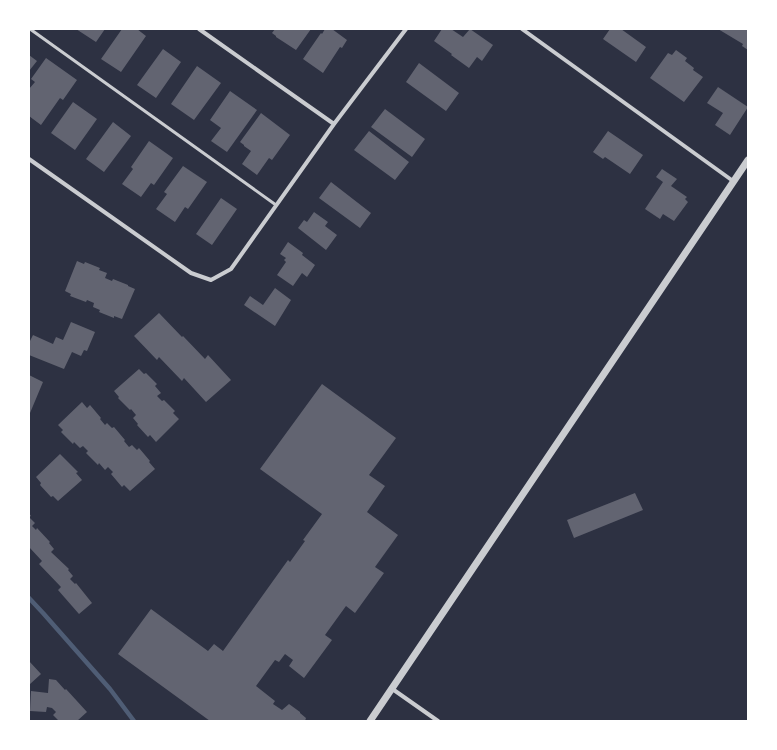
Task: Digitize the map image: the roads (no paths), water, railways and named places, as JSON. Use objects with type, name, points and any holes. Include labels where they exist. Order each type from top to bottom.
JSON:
[{"type":"street","points":[[199,29],[334,124]]},
{"type":"street","points":[[29,160],[191,273],[211,280],[231,269],[334,124],[406,29]]},
{"type":"street","points":[[522,29],[733,181]]},
{"type":"street","points":[[370,721],[748,160]]},
{"type":"street","points":[[391,688],[438,721]]},
{"type":"lane","points":[[30,29],[276,205]]},
{"type":"waterway","points":[[29,598],[110,689],[134,721]]}]
